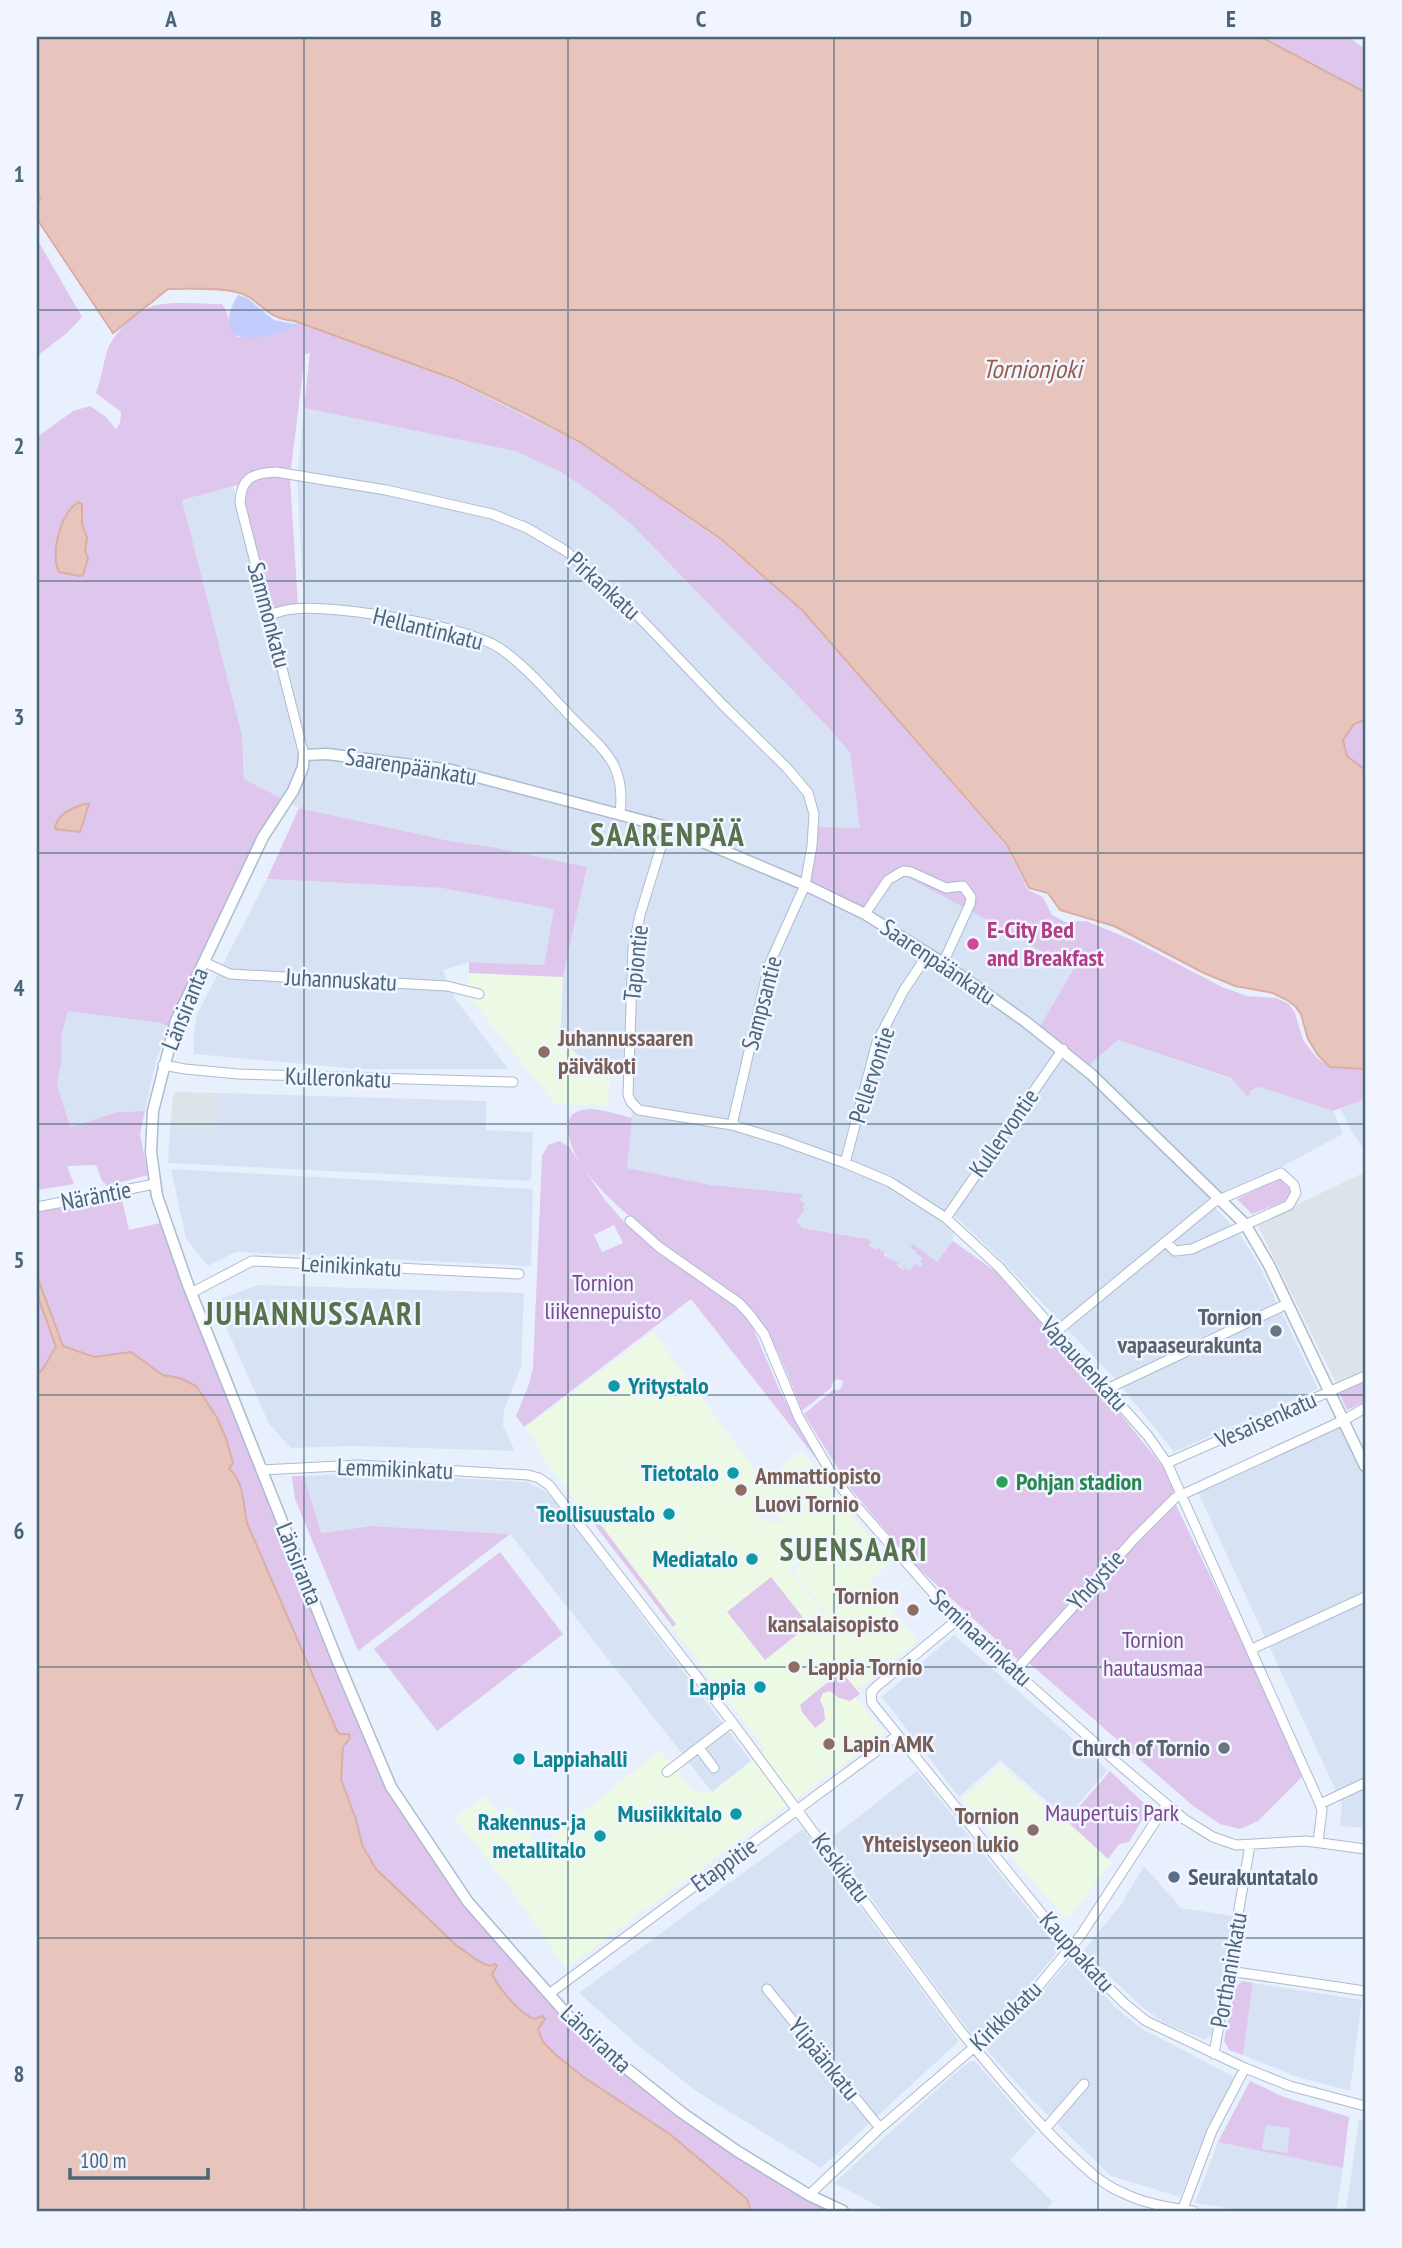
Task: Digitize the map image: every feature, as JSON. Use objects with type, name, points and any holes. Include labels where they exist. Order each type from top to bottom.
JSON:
[{"type":"street","name":"Pirkankatu","points":[[248,478],[261,472],[276,472],[386,490],[479,511],[527,528],[566,551],[640,618],[787,768],[808,793],[814,814],[805,885]]},
{"type":"street","name":"Sammonkatu","points":[[248,478],[240,488],[240,503],[304,755]]},
{"type":"street","name":"Hellantinkatu","points":[[268,615],[294,608],[349,610],[456,631],[499,648],[529,674],[601,747],[615,765],[622,786],[620,813]]},
{"type":"street","name":"Saarenpäänkatu","points":[[304,755],[327,754],[451,770],[667,827],[805,885],[866,914],[943,963],[1063,1049],[1245,1224],[1257,1243],[1365,1466]]},
{"type":"street","name":"Länsiranta","points":[[304,755],[303,767],[293,791],[263,837],[176,1021],[163,1065],[151,1130],[155,1184],[165,1222],[191,1293],[394,1795],[468,1902],[570,2018],[621,2064],[681,2112],[737,2151],[809,2195],[843,2211]]},
{"type":"street","name":"Tapiontie","points":[[631,1102],[628,1095],[633,949],[640,915],[667,827]]},
{"type":"street","points":[[866,914],[888,880],[902,871],[911,872],[946,888],[963,886],[971,897],[970,904],[943,963]]},
{"type":"street","name":"Sampsantie","points":[[732,1125],[769,965],[805,885]]},
{"type":"street","name":"Pellervontie","points":[[845,1163],[877,1042],[904,990],[928,954]]},
{"type":"street","name":"Juhannuskatu","points":[[204,962],[230,974],[447,986],[479,994]]},
{"type":"street","name":"Kullervontie","points":[[946,1218],[1063,1049]]},
{"type":"street","name":"Kulleronkatu","points":[[163,1065],[238,1074],[513,1082]]},
{"type":"street","name":"Vapaudenkatu","points":[[631,1102],[639,1110],[732,1125],[845,1163],[890,1182],[946,1218],[999,1267],[1107,1388],[1167,1463],[1320,1804],[1322,1810],[1318,1842]]},
{"type":"street","points":[[1056,1332],[1166,1242],[1221,1199],[1281,1173],[1294,1185],[1296,1193],[1292,1202],[1185,1251],[1175,1251],[1166,1242]]},
{"type":"street","name":"Näräntie","points":[[37,1207],[155,1184]]},
{"type":"street","name":"Seminaarinkatu","points":[[630,1221],[659,1247],[739,1304],[750,1315],[764,1334],[799,1418],[834,1478],[883,1538],[957,1620],[1166,1805],[1213,1837],[1236,1845],[1297,1841],[1365,1849]]},
{"type":"street","name":"Leinikinkatu","points":[[191,1293],[252,1261],[519,1274]]},
{"type":"street","points":[[1107,1388],[1287,1304]]},
{"type":"street","name":"Vesaisenkatu","points":[[1167,1463],[1365,1376]]},
{"type":"street","name":"Vesaisenkatu","points":[[1181,1493],[1365,1408]]},
{"type":"street","name":"Lemmikinkatu","points":[[261,1470],[359,1465],[528,1475]]},
{"type":"street","name":"Keskikatu","points":[[528,1475],[539,1478],[561,1498],[732,1722],[974,2048],[1045,2129],[1095,2176],[1118,2191],[1149,2204],[1186,2211]]},
{"type":"street","name":"Yhdystie","points":[[1015,1671],[1135,1538],[1181,1493]]},
{"type":"street","points":[[1252,1648],[1365,1598]]},
{"type":"street","name":"Kauppakatu","points":[[957,1620],[871,1692],[872,1703],[1070,1950],[1146,2021],[1290,2087],[1365,2106]]},
{"type":"street","points":[[667,1772],[732,1722]]},
{"type":"street","name":"Etappitie","points":[[549,1994],[898,1735]]},
{"type":"street","points":[[699,1748],[714,1768]]},
{"type":"street","points":[[1320,1804],[1365,1783]]},
{"type":"street","name":"Kirkkokatu","points":[[809,2195],[880,2129],[1021,2007],[1070,1950],[1166,1805]]},
{"type":"street","name":"Porthaninkatu","points":[[1214,2054],[1251,1845]]},
{"type":"street","points":[[1229,1971],[1365,1991]]},
{"type":"street","name":"Ylipäänkatu","points":[[767,1989],[880,2129]]},
{"type":"street","points":[[1186,2211],[1212,2131],[1245,2068]]},
{"type":"street","points":[[1045,2129],[1084,2084]]},
{"type":"shaded area","points":[[304,408],[515,451],[561,472],[630,523],[850,753],[860,828],[891,882],[903,875],[1073,970],[1035,1035],[1118,1040],[1232,1079],[1248,1096],[1251,1090],[1259,1087],[1333,1111],[1343,1134],[1283,1166],[1207,1199],[1239,1233],[1260,1267],[1318,1389],[1174,1452],[1115,1379],[954,1215],[953,1241],[937,1263],[913,1244],[923,1258],[920,1267],[910,1272],[878,1248],[876,1250],[867,1239],[804,1228],[795,1221],[711,1185],[627,1168],[635,1072],[589,1066],[560,1038],[563,977],[587,867],[299,808],[244,779],[242,735],[182,500],[233,486],[266,618],[295,611],[304,612],[297,479]]},
{"type":"shaded area","points":[[267,879],[442,888],[554,909],[544,965],[469,962],[443,970],[454,997],[508,1069],[359,1069],[194,1054],[197,1014]]},
{"type":"shaded area","name":"Juhannussaaren päiväkoti","points":[[469,973],[563,977],[560,1038],[589,1066],[610,1068],[608,1106],[555,1104],[467,994]]},
{"type":"shaded area","points":[[68,1010],[161,1023],[169,1027],[156,1061],[145,1111],[118,1112],[70,1127],[57,1084],[62,1058],[61,1037]]},
{"type":"shaded area","points":[[176,1092],[219,1093],[218,1131],[170,1129],[173,1097]]},
{"type":"shaded area","points":[[219,1093],[486,1101],[486,1130],[533,1132],[531,1181],[168,1163],[170,1129],[217,1131]]},
{"type":"shaded area","points":[[1365,1099],[1365,1150],[1351,1131],[1340,1108]]},
{"type":"shaded area","points":[[171,1169],[533,1189],[531,1266],[236,1252],[208,1266],[186,1239]]},
{"type":"shaded area","points":[[1365,1172],[1365,1370],[1336,1383],[1257,1224]]},
{"type":"shaded area","points":[[258,1285],[524,1293],[521,1366],[504,1411],[503,1426],[515,1451],[355,1446],[291,1448],[269,1424],[219,1311],[217,1300]]},
{"type":"shaded area","name":"Lappia Tornio","points":[[653,1332],[765,1484],[766,1480],[801,1451],[890,1564],[827,1614],[793,1570],[811,1555],[767,1504],[766,1494],[764,1503],[755,1509],[764,1522],[781,1522],[807,1555],[789,1569],[826,1616],[870,1581],[917,1641],[852,1693],[885,1733],[566,1968],[510,1888],[455,1818],[485,1796],[499,1813],[509,1806],[540,1846],[660,1751],[693,1792],[712,1792],[766,1750],[539,1453],[542,1451],[525,1428]]},
{"type":"shaded area","points":[[1342,1423],[1365,1475],[1365,1828],[1340,1826],[1342,1804],[1195,1486]]},
{"type":"shaded area","points":[[359,1473],[527,1482],[544,1490],[751,1761],[712,1792],[510,1534],[372,1526],[320,1533],[304,1476]]},
{"type":"shaded area","points":[[954,1635],[1108,1770],[1066,1818],[1000,1760],[959,1797],[882,1697]]},
{"type":"shaded area","name":"Tornion Yhteislyseon lukio","points":[[1000,1765],[1112,1862],[1067,1920],[962,1799]]},
{"type":"shaded area","points":[[917,1771],[1060,1949],[1015,2002],[975,2039],[830,1839]]},
{"type":"shaded area","points":[[803,1829],[959,2041],[821,2168],[699,2093],[641,2048],[579,1993]]},
{"type":"shaded area","points":[[1144,1866],[1181,1908],[1233,1916],[1213,2034],[1205,2040],[1166,2024],[1142,2007],[1083,1951],[1120,1906]]},
{"type":"shaded area","points":[[1070,1960],[1117,2009],[1139,2027],[1234,2077],[1199,2149],[1180,2197],[1111,2176],[1029,2097],[984,2047],[1025,2011]]},
{"type":"shaded area","points":[[1253,1983],[1362,2000],[1350,2091],[1294,2076],[1243,2055]]},
{"type":"shaded area","points":[[975,2061],[1036,2132],[1010,2160],[1053,2202],[1043,2211],[888,2211],[834,2183],[953,2075],[969,2062]]},
{"type":"shaded area","points":[[1359,2119],[1365,2120],[1365,2211],[1346,2211]]},
{"type":"shaded area","points":[[1265,2124],[1290,2128],[1287,2153],[1262,2149]]},
{"type":"shaded area","points":[[1218,2142],[1343,2168],[1336,2211],[1245,2211],[1195,2203]]},
{"type":"green space","points":[[1262,37],[1349,37],[1365,49],[1365,92]]},
{"type":"green space","points":[[37,239],[82,317],[67,333],[37,356]]},
{"type":"green space","points":[[222,304],[238,337],[261,337],[299,325],[293,322],[304,323],[453,380],[580,443],[721,541],[802,611],[1006,846],[1028,890],[1043,897],[1052,915],[1065,922],[1086,921],[1132,940],[1222,987],[1247,996],[1276,998],[1289,1004],[1295,1013],[1303,1040],[1316,1057],[1330,1067],[1365,1069],[1365,1099],[1333,1111],[1259,1087],[1251,1090],[1248,1097],[1231,1078],[1118,1040],[1084,1069],[1035,1035],[1073,970],[903,875],[891,882],[867,919],[800,883],[809,846],[810,827],[860,828],[850,753],[827,726],[630,523],[595,495],[561,472],[515,451],[304,408],[310,353],[305,354],[290,477],[298,606],[270,611],[237,485],[182,500],[242,735],[244,779],[281,798],[250,850],[169,1027],[161,1023],[68,1011],[61,1037],[62,1058],[57,1084],[70,1127],[118,1112],[145,1111],[140,1134],[148,1175],[107,1186],[102,1181],[96,1165],[67,1166],[74,1184],[37,1190],[37,437],[73,411],[90,406],[106,417],[116,429],[120,423],[121,412],[96,393],[110,344],[134,316],[157,305]]},
{"type":"green space","points":[[1365,720],[1365,770],[1347,756],[1343,740],[1355,724]]},
{"type":"green space","points":[[299,808],[587,867],[563,977],[469,973],[469,962],[544,965],[554,909],[442,888],[267,879]]},
{"type":"green space","points":[[591,1109],[632,1118],[627,1168],[711,1185],[801,1194],[803,1195],[800,1200],[805,1204],[805,1209],[796,1221],[803,1228],[867,1239],[871,1242],[869,1245],[885,1253],[884,1255],[898,1263],[903,1270],[905,1268],[910,1271],[915,1264],[920,1267],[922,1264],[920,1262],[923,1258],[910,1248],[913,1244],[937,1262],[953,1241],[995,1271],[1102,1391],[1163,1467],[1175,1490],[1019,1661],[915,1565],[850,1488],[804,1414],[833,1390],[842,1387],[843,1381],[837,1379],[831,1388],[802,1411],[775,1346],[752,1310],[643,1227],[590,1177],[574,1151],[568,1126],[575,1113]]},
{"type":"green space","name":"Tornion liikennepuisto","points":[[560,1141],[570,1148],[605,1200],[625,1223],[657,1252],[737,1307],[751,1323],[779,1389],[818,1461],[691,1299],[524,1427],[516,1416],[533,1368],[542,1156],[548,1145]],"holes":[[[614,1225],[623,1243],[602,1252],[594,1235]]]},
{"type":"green space","points":[[1281,1179],[1287,1182],[1291,1191],[1289,1199],[1252,1214],[1237,1199]]},
{"type":"green space","points":[[121,1196],[129,1230],[160,1223],[256,1470],[392,1796],[465,1904],[618,2066],[836,2211],[751,2211],[747,2199],[671,2135],[585,2078],[556,2055],[543,2042],[537,2029],[545,2019],[526,2016],[502,1990],[492,1974],[495,1964],[491,1966],[482,1963],[457,1946],[376,1869],[362,1845],[356,1819],[341,1779],[343,1746],[349,1734],[340,1734],[337,1731],[247,1523],[242,1488],[229,1469],[233,1463],[215,1417],[201,1397],[183,1380],[158,1372],[131,1352],[94,1357],[63,1346],[37,1276],[37,1209]]},
{"type":"green space","points":[[37,1294],[56,1347],[37,1375]]},
{"type":"green space","points":[[1365,1380],[1365,1402],[1347,1410],[1338,1391]]},
{"type":"green space","points":[[292,1476],[304,1476],[321,1533],[372,1526],[510,1534],[358,1651],[295,1499]]},
{"type":"green space","name":"Tornion hautausmaa","points":[[1176,1505],[1267,1694],[1302,1777],[1258,1821],[1240,1829],[1220,1824],[1192,1805],[1028,1662],[1137,1543]]},
{"type":"green space","points":[[588,1508],[676,1624],[673,1627],[584,1511]]},
{"type":"green space","points":[[500,1552],[563,1634],[437,1731],[374,1649]]},
{"type":"green space","points":[[771,1577],[809,1625],[765,1660],[727,1612]]},
{"type":"green space","points":[[841,1671],[860,1694],[850,1701],[839,1698],[830,1691],[823,1693],[820,1700],[825,1720],[815,1728],[802,1712],[800,1705]]},
{"type":"green space","name":"Maupertuis Park","points":[[1110,1771],[1149,1808],[1129,1842],[1119,1844],[1108,1859],[1067,1821]]},
{"type":"green space","points":[[1242,1981],[1253,1983],[1243,2055],[1229,2050],[1224,2041],[1235,1988]]},
{"type":"green space","points":[[1250,2081],[1284,2097],[1349,2117],[1343,2168],[1218,2142]],"holes":[[[1266,2125],[1290,2128],[1287,2153],[1262,2149]]]},
{"type":"sand","points":[[238,295],[247,298],[274,320],[300,325],[256,338],[232,333],[230,313]]},
{"type":"water","name":"Tornionjoki","points":[[37,37],[1261,37],[1365,92],[1365,720],[1354,724],[1343,740],[1347,756],[1365,770],[1365,1069],[1330,1067],[1308,1039],[1301,1014],[1287,1000],[1273,993],[1235,986],[1204,973],[1114,926],[1060,910],[1048,893],[1029,888],[1007,845],[803,611],[722,540],[580,442],[454,379],[275,316],[251,298],[228,290],[168,289],[113,333],[37,219],[40,199],[37,189]]},
{"type":"water","points":[[78,502],[82,504],[82,524],[87,538],[85,550],[88,559],[83,575],[80,576],[59,572],[56,555],[62,524]]},
{"type":"water","points":[[89,804],[80,832],[55,829],[61,816]]},
{"type":"water","points":[[37,1276],[63,1346],[94,1357],[131,1352],[163,1375],[180,1378],[196,1386],[216,1416],[233,1463],[229,1469],[240,1486],[247,1523],[337,1731],[340,1734],[349,1734],[350,1738],[343,1747],[341,1779],[356,1819],[362,1845],[376,1869],[457,1946],[482,1963],[497,1966],[492,1974],[510,2000],[529,2016],[535,2019],[542,2016],[545,2019],[538,2029],[543,2042],[556,2055],[585,2078],[671,2135],[747,2199],[751,2211],[37,2211],[37,1375],[56,1347],[37,1294]]},
{"type":"place","name":"E-City Bed and Breakfast","points":[[973,944]]},
{"type":"place","name":"Juhannussaaren päiväkoti","points":[[544,1052]]},
{"type":"place","name":"Tornion vapaaseurakunta","points":[[1276,1331]]},
{"type":"place","name":"Yritystalo","points":[[614,1386]]},
{"type":"place","name":"Tietotalo","points":[[733,1473]]},
{"type":"place","name":"Pohjan stadion","points":[[1002,1482]]},
{"type":"place","name":"Ammattiopisto Luovi Tornio","points":[[741,1490]]},
{"type":"place","name":"Teollisuustalo","points":[[669,1514]]},
{"type":"place","name":"Mediatalo","points":[[752,1559]]},
{"type":"place","name":"Tornion kansalaisopisto","points":[[913,1610]]},
{"type":"place","name":"Lappia Tornio","points":[[794,1667]]},
{"type":"place","name":"Lappia","points":[[760,1687]]},
{"type":"place","name":"Lapin AMK","points":[[829,1744]]},
{"type":"place","name":"Church of Tornio","points":[[1224,1748]]},
{"type":"place","name":"Lappiahalli","points":[[519,1759]]},
{"type":"place","name":"Musiikkitalo","points":[[736,1814]]},
{"type":"place","name":"Tornion Yhteislyseon lukio","points":[[1033,1830]]},
{"type":"place","name":"Rakennus- ja metallitalo","points":[[600,1836]]},
{"type":"place","name":"Seurakuntatalo","points":[[1174,1877]]},
{"type":"district","name":"SAARENPÄÄ","points":[[668,835]]},
{"type":"district","name":"JUHANNUSSAARI","points":[[314,1314]]},
{"type":"district","name":"SUENSAARI","points":[[854,1550]]}]
